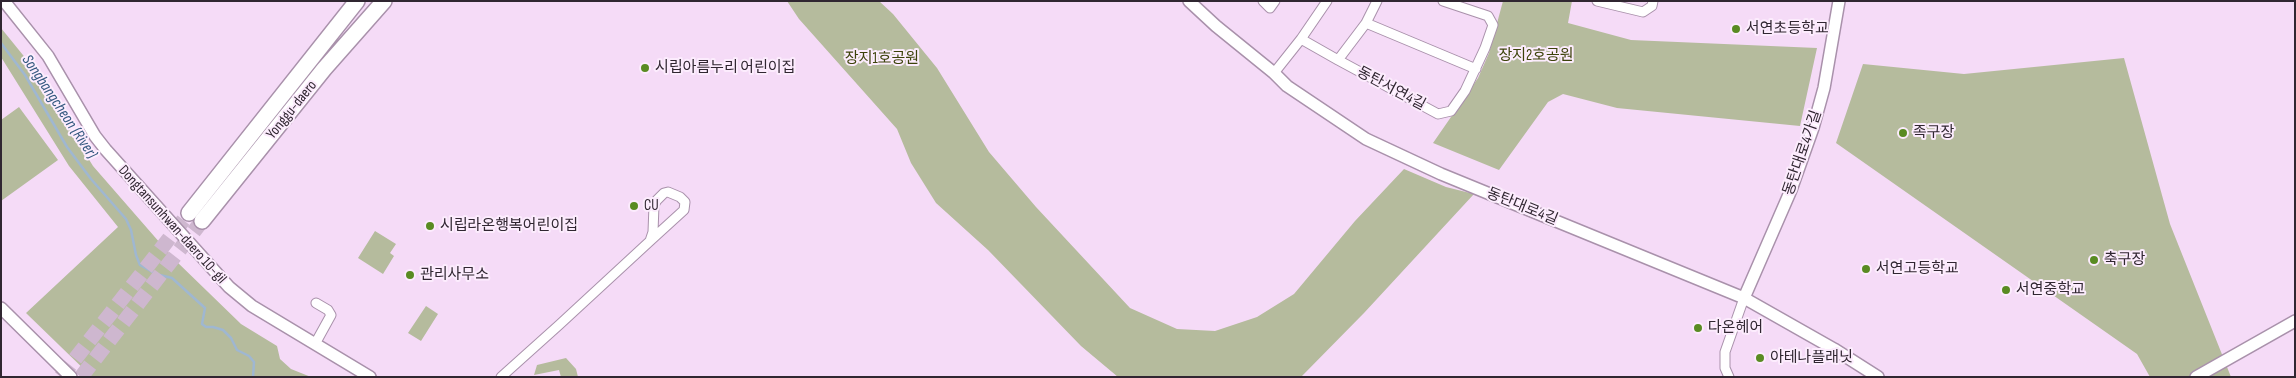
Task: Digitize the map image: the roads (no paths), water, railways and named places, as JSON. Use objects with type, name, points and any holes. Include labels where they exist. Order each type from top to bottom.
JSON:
[{"type":"highway","name":"Yonggu-daero","points":[[357,1],[196,217],[384,1]]},
{"type":"street","name":"Dongtansunhwan-daero 10-gil","points":[[4,1],[48,56],[90,127],[106,150],[196,251],[241,298],[370,377]]},
{"type":"street","name":"동탄대로4길","points":[[1189,1],[1287,86],[1311,104],[1366,138],[1450,178],[1744,298],[1878,377]]},
{"type":"street","points":[[1263,1],[1270,8],[1275,1]]},
{"type":"street","points":[[1274,73],[1328,1]]},
{"type":"street","name":"동탄서연4길","points":[[1377,1],[1366,23],[1338,60],[1438,114],[1452,111],[1476,69],[1492,25],[1488,16],[1443,1]]},
{"type":"street","points":[[1598,1],[1642,12],[1652,6],[1653,1]]},
{"type":"street","name":"동탄대로4가길","points":[[1744,298],[1791,190],[1813,128],[1824,88],[1838,1]]},
{"type":"street","points":[[1366,23],[1476,69]]},
{"type":"street","points":[[1301,39],[1338,60]]},
{"type":"street","points":[[501,377],[684,210],[685,202],[674,193],[664,192],[654,205],[653,232],[650,241]]},
{"type":"street","points":[[1729,377],[1725,368],[1725,352],[1744,298]]},
{"type":"street","points":[[315,344],[331,315],[328,310],[316,303]]},
{"type":"street","points":[[1,308],[72,377]]},
{"type":"street","points":[[2196,377],[2295,321]]},
{"type":"waterway","name":"Songbangcheon (River)","points":[[1,43],[25,75],[67,147],[91,179],[126,219],[131,230],[140,265],[156,274],[172,278],[205,308],[202,324],[206,327],[223,330],[231,338],[237,350],[249,356],[254,362],[253,377]]},
{"type":"tunnel","points":[[61,377],[189,213]]},
{"type":"tunnel","points":[[81,377],[202,221]]},
{"type":"place","name":"서연초등학교","points":[[1736,29]]},
{"type":"place","name":"시립아름누리 어린이집","points":[[645,68]]},
{"type":"place","name":"족구장","points":[[1903,133]]},
{"type":"place","name":"CU","points":[[634,206]]},
{"type":"place","name":"시립라온행복어린이집","points":[[430,226]]},
{"type":"place","name":"축구장","points":[[2094,260]]},
{"type":"place","name":"서연고등학교","points":[[1866,269]]},
{"type":"place","name":"관리사무소","points":[[410,275]]},
{"type":"place","name":"서연중학교","points":[[2006,290]]},
{"type":"place","name":"다온헤어","points":[[1698,328]]},
{"type":"place","name":"아테나플래닛","points":[[1760,358]]},
{"type":"park label","name":"장지2호공원","points":[[1536,56]]},
{"type":"park label","name":"장지1호공원","points":[[882,59]]}]
